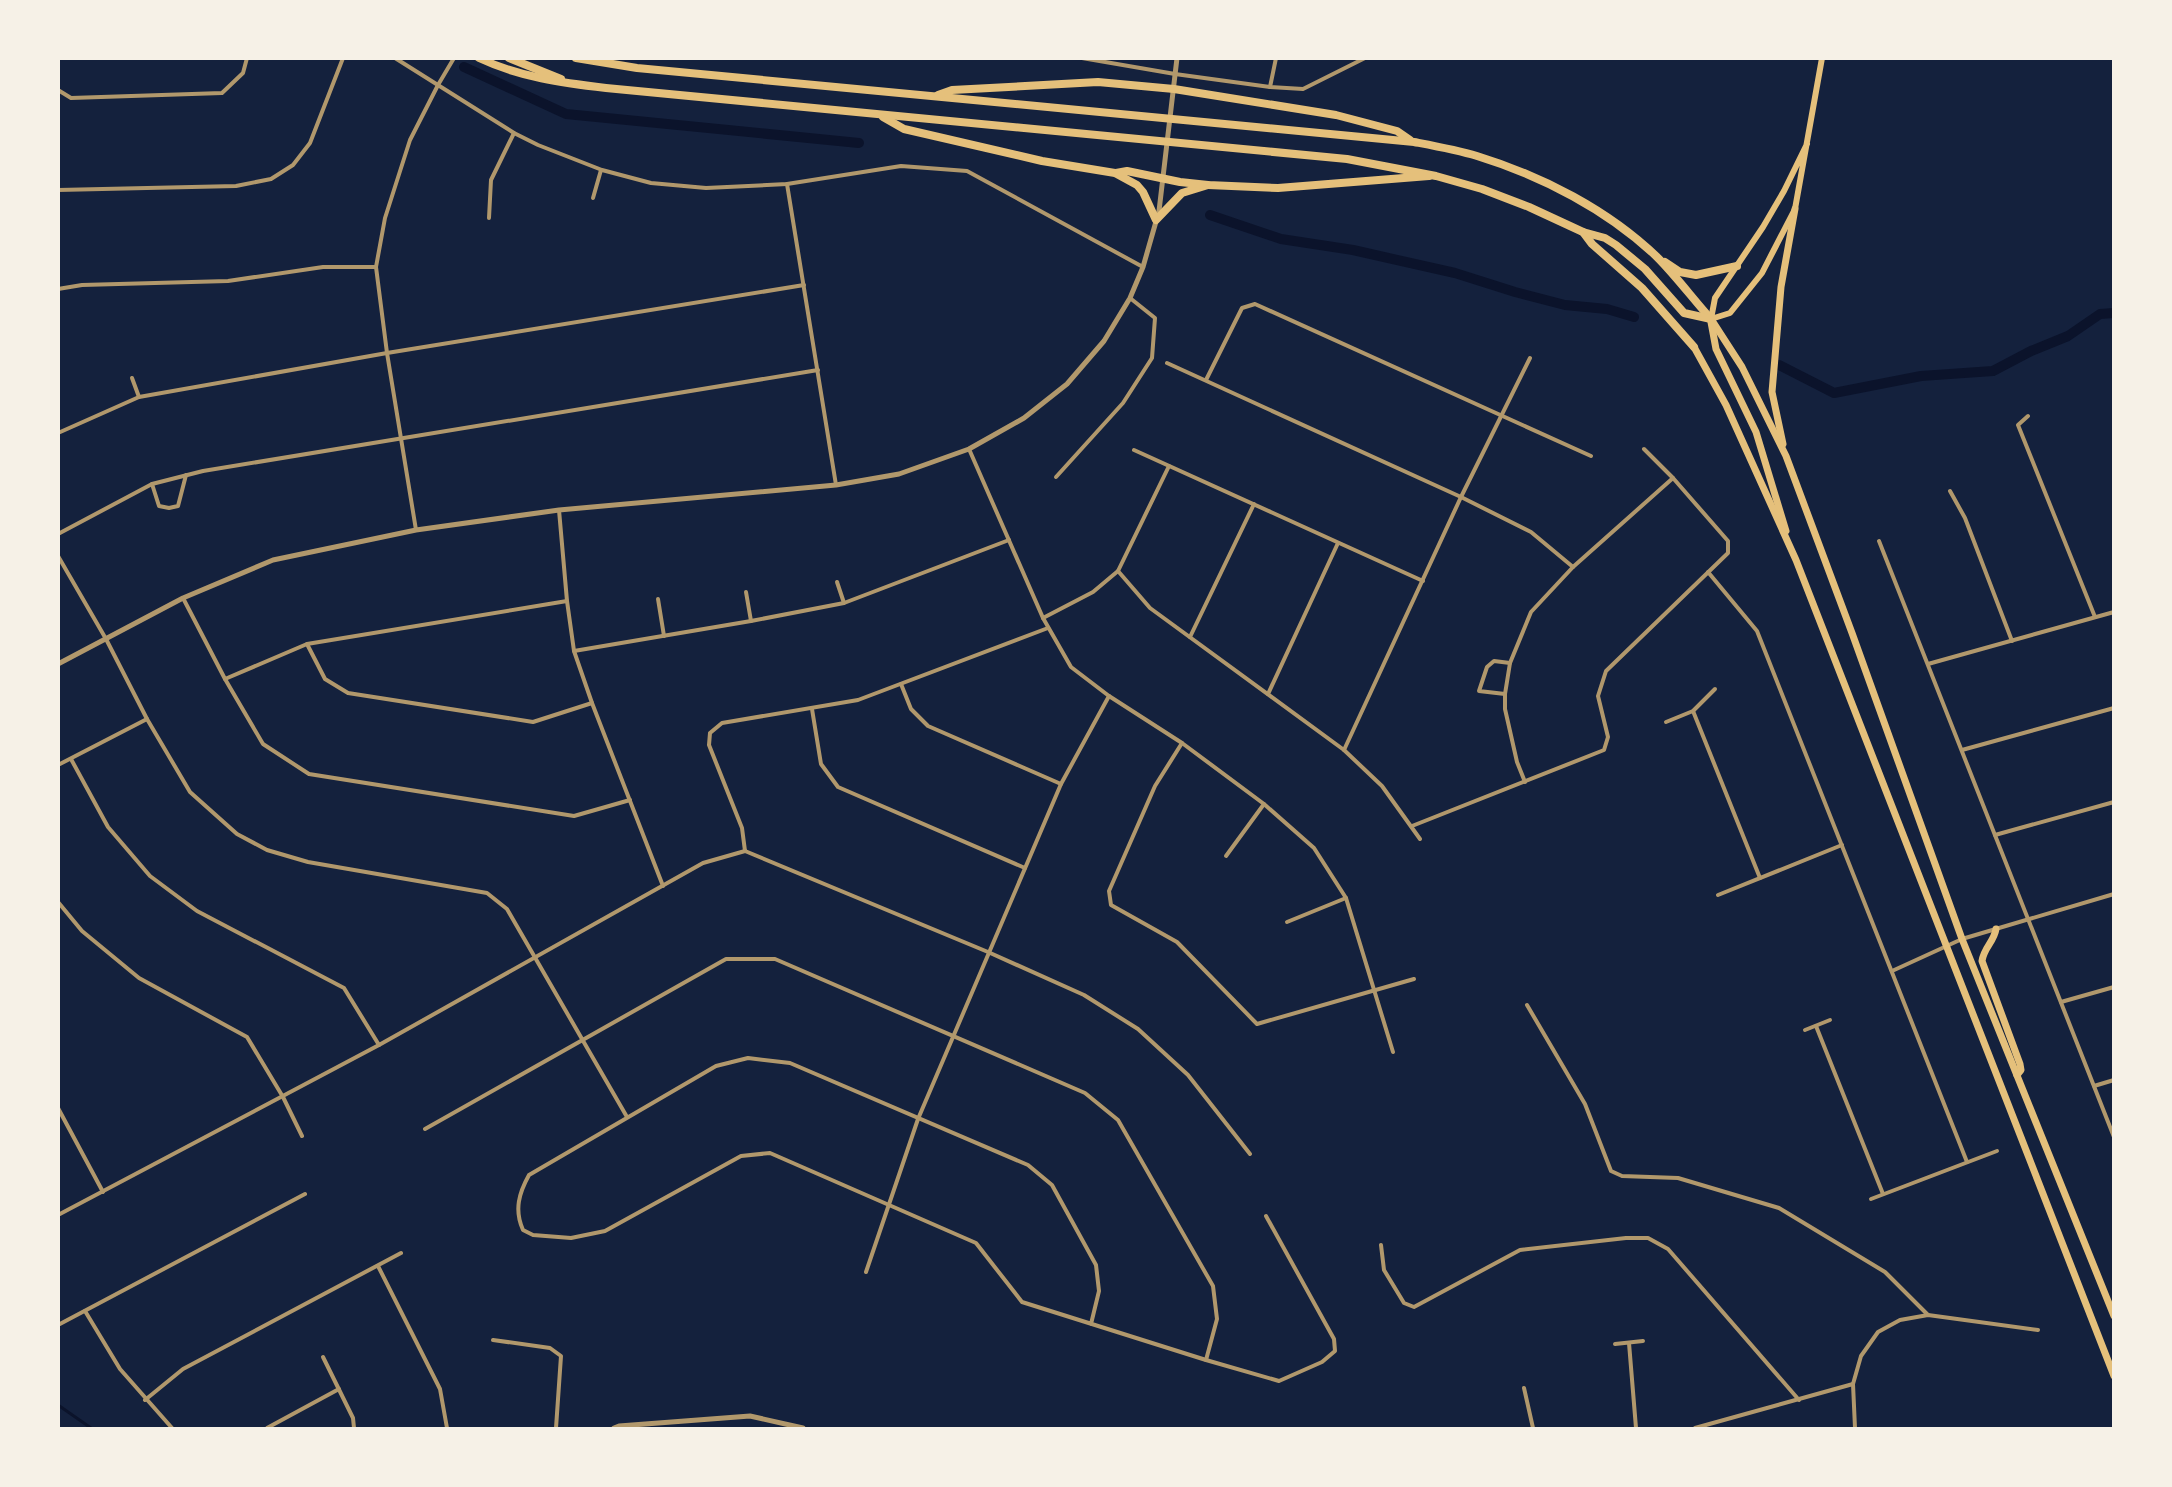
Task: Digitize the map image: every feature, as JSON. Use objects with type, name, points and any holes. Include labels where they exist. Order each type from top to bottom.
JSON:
[{"type":"highway","points":[[509,58],[580,85]]},
{"type":"highway","points":[[565,58],[637,68],[1414,142],[1475,155],[1503,165],[1554,188],[1617,223],[1658,258],[1711,319],[1742,367],[1786,456],[1962,939],[2114,1316]]},
{"type":"highway","points":[[482,60],[523,74],[580,85],[1347,159],[1436,176],[1482,189],[1529,207],[1583,232],[1605,238],[1645,269],[1684,314],[1711,319]]},
{"type":"highway","points":[[934,96],[952,90],[1098,82],[1174,89],[1280,104],[1343,116],[1397,131],[1414,142]]},
{"type":"highway","points":[[879,115],[904,129],[1042,161],[1115,173],[1137,185],[1143,192],[1156,220],[1182,193],[1208,185]]},
{"type":"highway","points":[[1115,173],[1126,171],[1179,182],[1208,185],[1278,188],[1436,176]]},
{"type":"highway","points":[[1786,456],[1772,393],[1781,287],[1795,209]]},
{"type":"highway","points":[[1583,232],[1650,297],[1694,347],[1726,405],[1796,560],[2114,1376]]},
{"type":"highway","points":[[1658,258],[1686,274],[1696,275],[1737,266]]},
{"type":"highway","points":[[1711,319],[1716,349],[1756,432],[1796,560]]},
{"type":"highway","points":[[1996,929],[1995,935],[1983,952],[1982,961],[2020,1064],[2021,1070],[2017,1075]]},
{"type":"main road","points":[[1807,144],[1784,191],[1715,298],[1711,319],[1730,313],[1762,273],[1795,209],[1807,144],[1822,58]]},
{"type":"street","points":[[58,90],[71,98],[222,93],[243,73],[247,58]]},
{"type":"street","points":[[58,190],[236,186],[271,179],[293,165],[310,143],[343,58]]},
{"type":"street","points":[[395,58],[514,133],[602,170],[651,183],[706,188],[787,184],[901,166],[967,171],[1143,267]]},
{"type":"street","points":[[416,530],[387,353],[376,267],[385,218],[410,141],[454,58]]},
{"type":"street","points":[[1082,58],[1175,74],[1302,89],[1365,58]]},
{"type":"street","points":[[58,664],[183,598],[273,560],[416,530],[559,510],[836,485],[899,474],[969,449],[1024,418],[1067,384],[1104,341],[1130,298],[1143,267],[1156,220],[1164,178],[1177,58]]},
{"type":"street","points":[[1270,87],[1276,58]]},
{"type":"street","points":[[489,218],[491,180],[514,133]]},
{"type":"street","points":[[593,198],[602,170]]},
{"type":"street","points":[[787,184],[836,485]]},
{"type":"street","points":[[58,289],[82,285],[228,281],[323,267],[376,267]]},
{"type":"street","points":[[59,431],[139,397],[387,353],[804,285]]},
{"type":"street","points":[[1056,477],[1123,403],[1152,358],[1155,318],[1130,298]]},
{"type":"street","points":[[1206,380],[1242,308],[1255,304],[1591,456]]},
{"type":"street","points":[[1344,750],[1461,497],[1530,358]]},
{"type":"street","points":[[1167,363],[1461,497],[1531,532],[1573,567]]},
{"type":"street","points":[[58,534],[152,484],[203,471],[818,370]]},
{"type":"street","points":[[132,378],[139,397]]},
{"type":"street","points":[[2028,416],[2018,425],[2095,617]]},
{"type":"street","points":[[969,449],[1043,618],[1071,667],[1109,696],[1182,743],[1263,804],[1314,848],[1346,898],[1393,1052]]},
{"type":"street","points":[[1412,826],[1604,750],[1608,737],[1598,696],[1606,671],[1728,553],[1728,541],[1644,449]]},
{"type":"street","points":[[1134,450],[1422,581]]},
{"type":"street","points":[[1043,618],[1093,592],[1118,571],[1169,466]]},
{"type":"street","points":[[152,484],[159,506],[169,508],[178,506],[186,475]]},
{"type":"street","points":[[1526,782],[1517,762],[1505,709],[1505,694],[1510,663],[1531,612],[1573,567],[1672,478]]},
{"type":"street","points":[[1950,491],[1965,518],[2012,641]]},
{"type":"street","points":[[1190,637],[1254,504]]},
{"type":"street","points":[[559,510],[574,651],[663,886]]},
{"type":"street","points":[[574,651],[844,603],[1009,540]]},
{"type":"street","points":[[1879,541],[2114,1137]]},
{"type":"street","points":[[1268,694],[1338,543]]},
{"type":"street","points":[[58,556],[106,639],[147,719],[190,792],[237,834],[267,850],[308,862],[487,893],[507,909],[627,1117]]},
{"type":"street","points":[[1118,571],[1150,608],[1344,750],[1382,786],[1420,839]]},
{"type":"street","points":[[1708,572],[1757,631],[1967,1162]]},
{"type":"street","points":[[837,582],[844,603]]},
{"type":"street","points":[[746,592],[751,621]]},
{"type":"street","points":[[183,598],[225,679],[263,744],[309,774],[574,816],[630,800]]},
{"type":"street","points":[[658,598],[664,636]]},
{"type":"street","points":[[225,679],[307,644],[567,602]]},
{"type":"street","points":[[1928,664],[2114,612]]},
{"type":"street","points":[[745,851],[742,828],[709,745],[710,733],[722,723],[858,700],[1048,628]]},
{"type":"street","points":[[307,644],[325,679],[348,693],[533,722],[592,703]]},
{"type":"street","points":[[1505,694],[1479,691],[1487,667],[1494,661],[1510,663]]},
{"type":"street","points":[[901,684],[911,709],[928,726],[1061,784]]},
{"type":"street","points":[[1666,722],[1693,711],[1715,689]]},
{"type":"street","points":[[866,1272],[918,1119],[988,952],[1061,784],[1109,696]]},
{"type":"street","points":[[1962,750],[2114,708]]},
{"type":"street","points":[[812,709],[821,764],[838,787],[1025,868]]},
{"type":"street","points":[[1693,711],[1760,878]]},
{"type":"street","points":[[58,765],[147,719]]},
{"type":"street","points":[[1182,743],[1155,786],[1109,891],[1112,905],[1177,942],[1257,1024],[1414,979]]},
{"type":"street","points":[[71,759],[108,827],[150,876],[197,911],[344,988],[379,1045]]},
{"type":"street","points":[[1995,835],[2114,802]]},
{"type":"street","points":[[1226,856],[1263,804]]},
{"type":"street","points":[[1718,895],[1842,845]]},
{"type":"street","points":[[58,1215],[379,1045],[703,863],[745,851],[988,952],[1084,995],[1138,1029],[1188,1075],[1250,1154]]},
{"type":"street","points":[[1892,971],[1962,939],[2114,894]]},
{"type":"street","points":[[1287,922],[1346,898]]},
{"type":"street","points":[[58,902],[82,932],[139,978],[247,1037],[303,1136]]},
{"type":"street","points":[[425,1129],[726,959],[775,959],[1085,1094],[1118,1120],[1213,1286],[1217,1319],[1206,1360]]},
{"type":"street","points":[[2061,1002],[2114,987]]},
{"type":"street","points":[[1527,1005],[1585,1104],[1611,1171],[1622,1176],[1678,1178],[1779,1208],[1885,1272],[1928,1316]]},
{"type":"street","points":[[1805,1030],[1830,1020]]},
{"type":"street","points":[[1816,1026],[1883,1194]]},
{"type":"street","points":[[1091,1324],[1100,1291],[1096,1264],[1052,1185],[1028,1165],[790,1063],[748,1058],[716,1066],[529,1175],[520,1192],[518,1220],[523,1230],[533,1235],[571,1238],[604,1231],[741,1156],[770,1153],[976,1243],[1022,1302],[1091,1324],[1206,1360],[1279,1381],[1322,1362],[1335,1351],[1334,1340],[1266,1216]]},
{"type":"street","points":[[2094,1086],[2114,1080]]},
{"type":"street","points":[[58,1108],[103,1192]]},
{"type":"street","points":[[1871,1199],[1997,1151]]},
{"type":"street","points":[[58,1325],[305,1194]]},
{"type":"street","points":[[1381,1245],[1384,1270],[1404,1303],[1414,1307],[1520,1250],[1626,1238],[1648,1238],[1668,1249],[1799,1400]]},
{"type":"street","points":[[145,1400],[183,1369],[401,1253]]},
{"type":"street","points":[[378,1266],[440,1389],[447,1428]]},
{"type":"street","points":[[85,1311],[120,1369],[172,1428]]},
{"type":"street","points":[[1855,1428],[1853,1384],[1861,1356],[1878,1332],[1899,1320],[1928,1316],[2038,1330]]},
{"type":"street","points":[[493,1340],[550,1348],[561,1356],[556,1428]]},
{"type":"street","points":[[1615,1344],[1643,1341]]},
{"type":"street","points":[[1629,1343],[1636,1428]]},
{"type":"street","points":[[323,1357],[353,1418],[354,1428]]},
{"type":"street","points":[[1695,1428],[1853,1384]]},
{"type":"street","points":[[1524,1388],[1533,1428]]},
{"type":"street","points":[[267,1428],[339,1389]]},
{"type":"street","points":[[614,1428],[750,1416],[803,1428]]},
{"type":"waterway","points":[[464,67],[566,114],[859,143]]},
{"type":"waterway","points":[[1210,215],[1281,239],[1353,250],[1455,273],[1565,305],[1607,309],[1634,317]]},
{"type":"waterway","points":[[1779,365],[1834,393],[1921,376],[1993,371],[2031,351],[2068,336],[2100,314],[2114,313]]},
{"type":"waterway","points":[[58,1405],[91,1428]]}]
